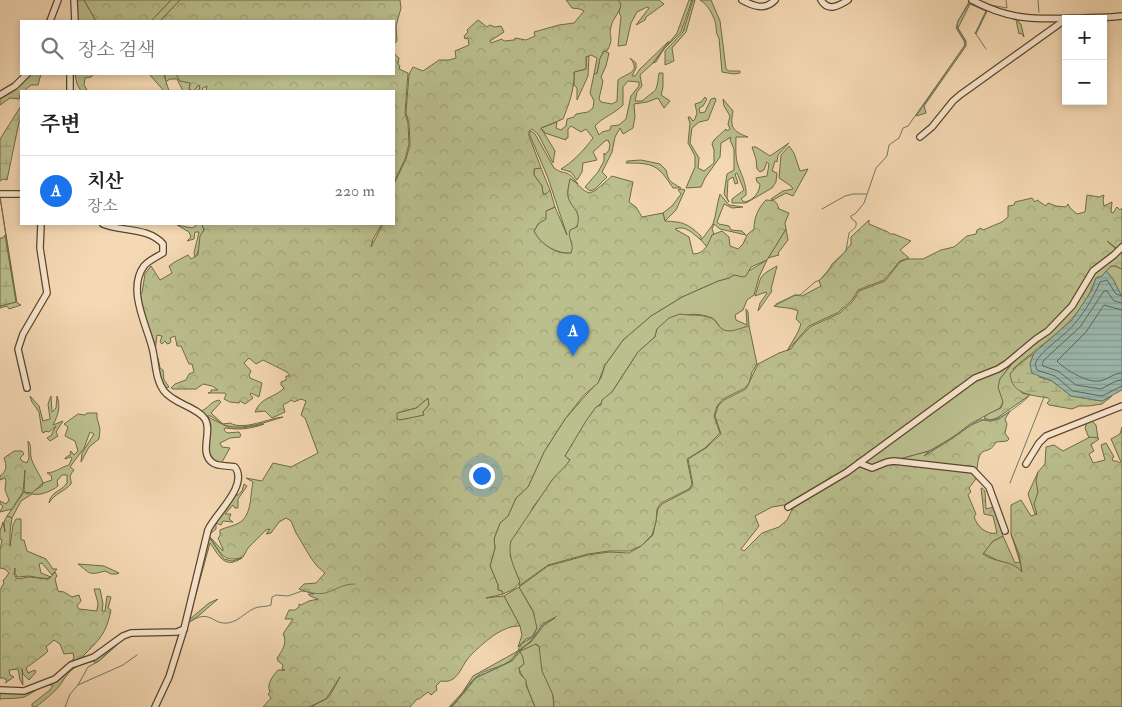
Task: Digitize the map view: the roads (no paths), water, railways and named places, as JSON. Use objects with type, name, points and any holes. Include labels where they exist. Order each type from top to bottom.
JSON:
[{"type":"street","points":[[50,20],[58,0]]},
{"type":"street","points":[[74,0],[75,20]]},
{"type":"street","points":[[742,0],[760,7],[772,4],[775,0]]},
{"type":"street","points":[[821,0],[824,5],[830,8],[848,0]]},
{"type":"street","points":[[972,0],[1017,18],[1062,18]]},
{"type":"street","points":[[1107,17],[1122,16]]},
{"type":"street","points":[[920,137],[960,95],[1062,21]]},
{"type":"street","points":[[0,95],[15,86],[26,75]]},
{"type":"street","points":[[70,75],[70,90]]},
{"type":"street","points":[[0,194],[20,194]]},
{"type":"street","points":[[27,388],[18,348],[47,293],[39,238],[41,225]]},
{"type":"street","points":[[105,225],[147,234],[163,244],[163,253],[149,261],[142,270],[137,297],[152,346],[160,384],[170,398],[199,414],[205,420],[207,426],[207,452],[210,460],[218,465],[235,468],[238,474],[238,482],[233,494],[213,520],[208,530],[184,629],[169,677],[155,707]]},
{"type":"street","points":[[788,507],[859,463],[961,387],[975,378],[1006,364],[1048,331],[1072,306],[1093,271],[1122,248]]},
{"type":"street","points":[[1026,464],[1039,443],[1046,436],[1122,406]]},
{"type":"street","points":[[859,463],[872,468],[891,461],[974,470],[989,487],[1005,531]]},
{"type":"street","points":[[0,690],[24,691],[55,679],[71,665],[94,657],[123,636],[131,633],[177,632],[184,629]]},
{"type":"water","points":[[1106,271],[1113,279],[1122,297],[1122,390],[1102,401],[1071,396],[1052,381],[1032,373],[1030,364],[1034,353],[1072,320],[1092,290],[1096,278],[1102,276]]},
{"type":"waterway","points":[[990,5],[1007,8],[1006,0]]},
{"type":"waterway","points":[[1038,0],[1039,12]]},
{"type":"waterway","points":[[776,304],[795,295],[800,295],[820,280],[832,264],[846,251],[849,233],[856,226],[856,222],[851,216],[864,203],[876,168],[887,156],[889,145],[899,138],[903,128],[908,126],[965,45],[956,28],[969,2]]},
{"type":"waterway","points":[[986,49],[976,34],[988,9]]},
{"type":"waterway","points":[[822,209],[845,196],[866,194]]},
{"type":"waterway","points":[[925,455],[977,421],[993,420],[1001,417],[1018,406],[1030,395]]},
{"type":"waterway","points":[[1010,483],[1044,397]]},
{"type":"waterway","points":[[188,623],[196,618],[206,616],[222,623],[233,622],[255,608],[271,605],[272,597],[276,595],[288,596],[302,591],[322,594],[346,585],[355,584]]},
{"type":"waterway","points":[[451,707],[475,678],[511,661],[531,641],[543,624],[557,616]]},
{"type":"waterway","points":[[134,630],[147,630]]},
{"type":"waterway","points":[[78,685],[88,667],[99,661],[120,641]]},
{"type":"waterway","points":[[65,707],[70,694],[78,685],[123,665],[137,655]]},
{"type":"place","name":"치산","points":[[573,356]]}]
